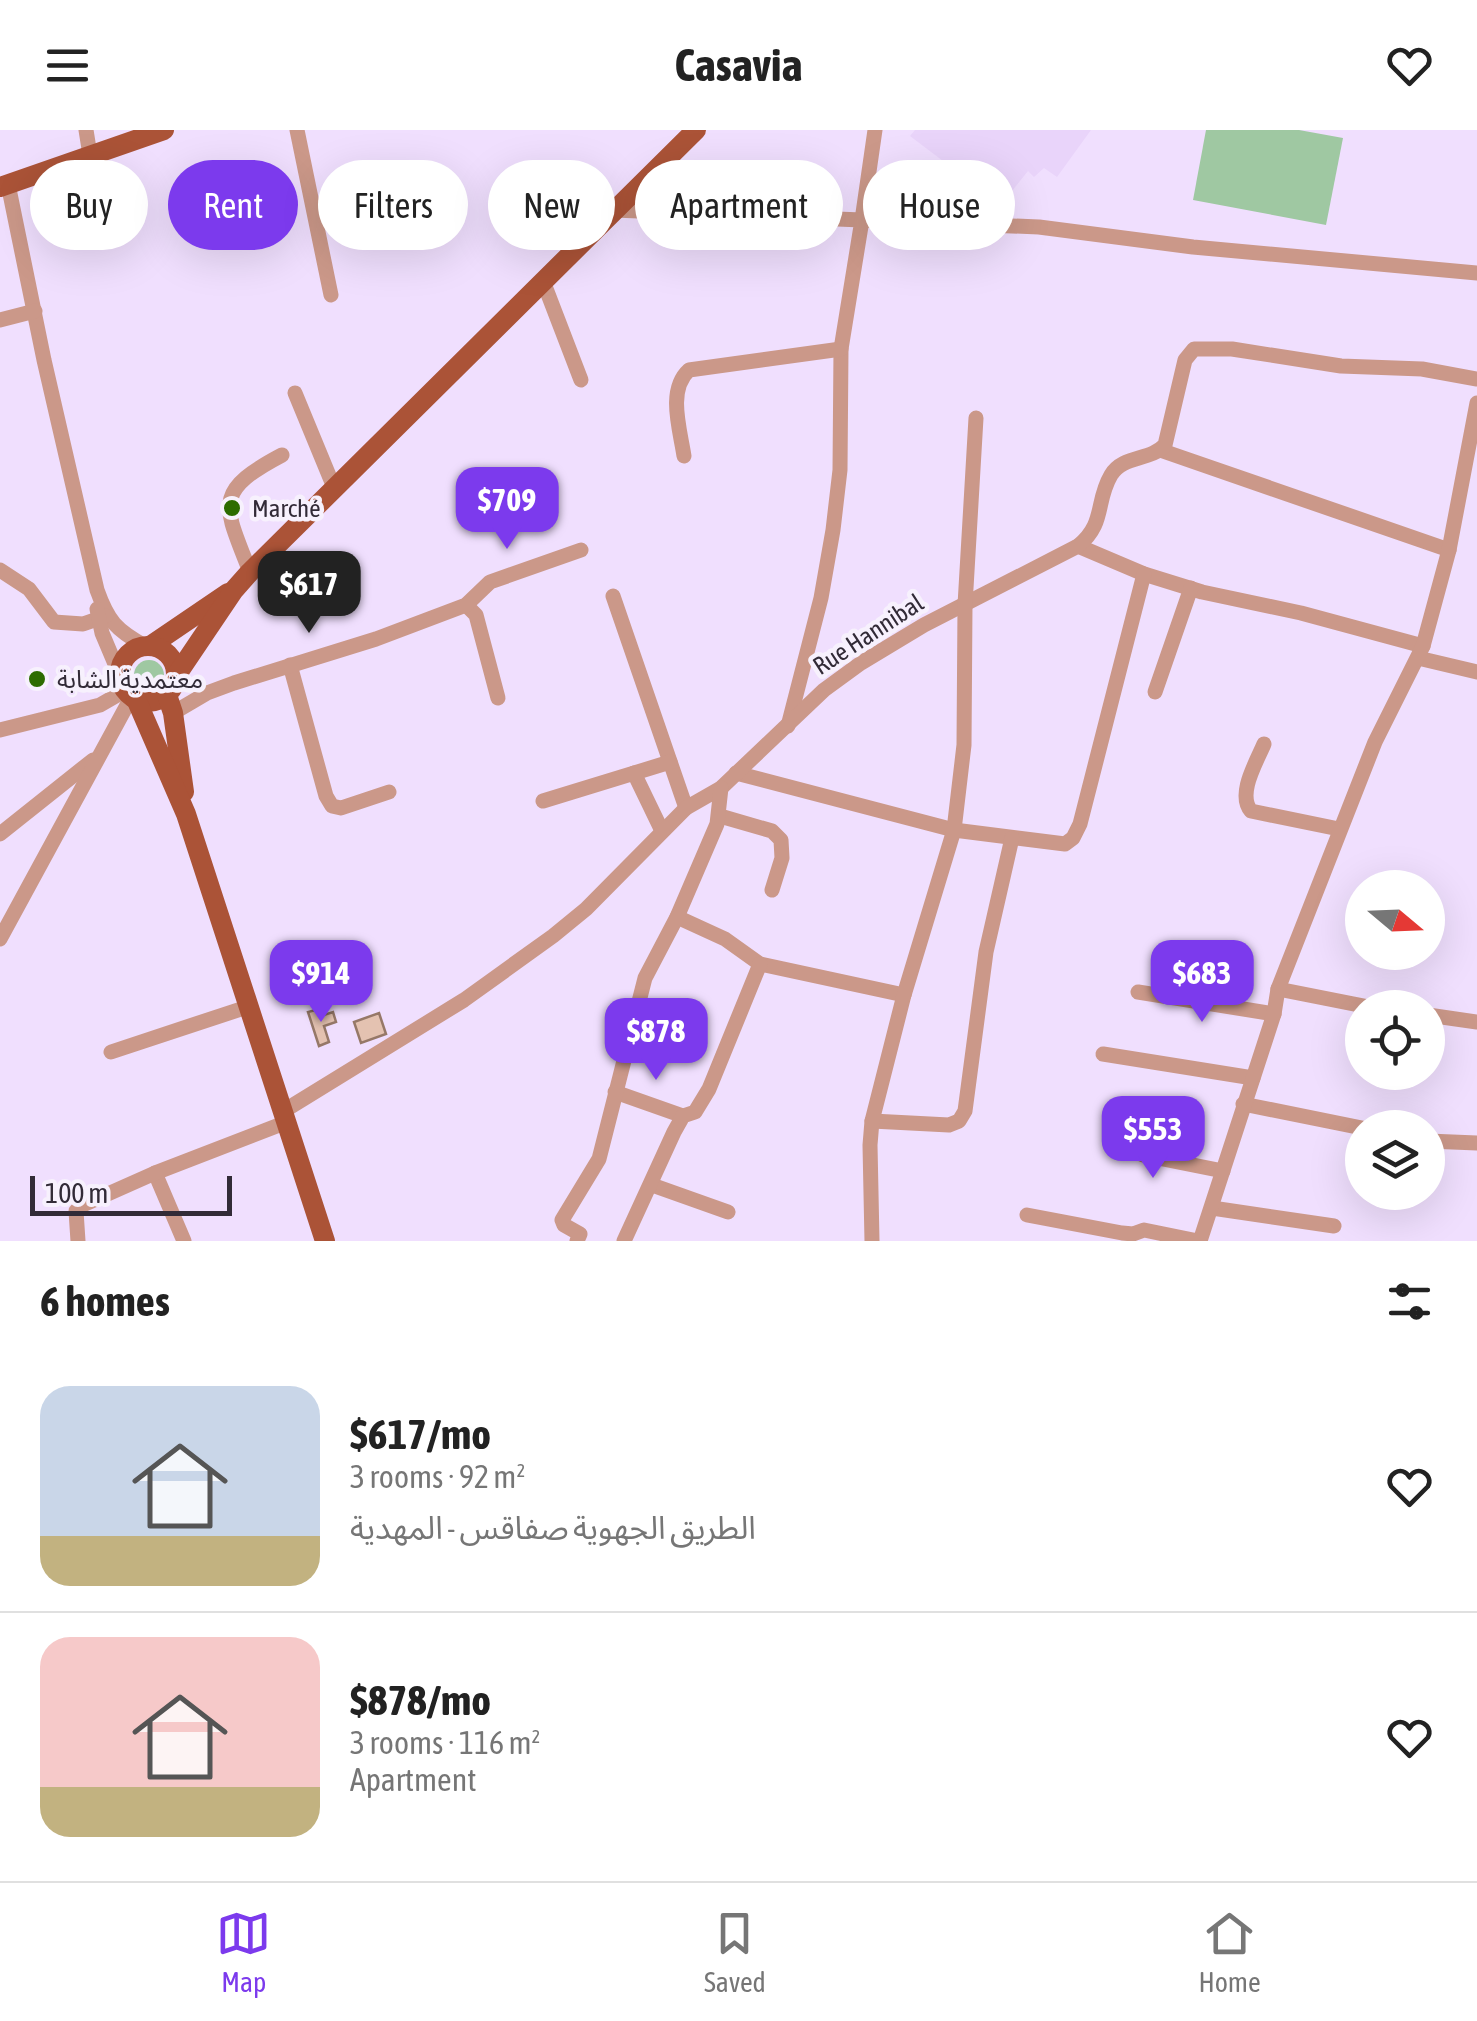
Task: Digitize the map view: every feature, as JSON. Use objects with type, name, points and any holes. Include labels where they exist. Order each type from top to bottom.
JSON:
[{"type":"main road","points":[[4,186],[164,130]]},
{"type":"main road","points":[[615,209],[696,130]]},
{"type":"main road","points":[[129,691],[152,702],[172,695],[234,590],[250,572],[573,250]]},
{"type":"main road","points":[[234,590],[126,657],[129,691],[186,814],[324,1241]]},
{"type":"main road","points":[[148,646],[169,656],[186,814]]},
{"type":"street","points":[[86,130],[90,155]]},
{"type":"street","points":[[297,130],[331,296]]},
{"type":"street","points":[[788,728],[821,598],[833,530],[840,470],[840,349],[875,130]]},
{"type":"street","points":[[0,939],[129,691],[101,617],[4,186]]},
{"type":"street","points":[[615,210],[1039,227],[1193,247],[1477,273]]},
{"type":"street","points":[[542,281],[580,380]]},
{"type":"street","points":[[0,320],[34,311]]},
{"type":"street","points":[[684,456],[676,390],[680,378],[689,370],[840,349]]},
{"type":"street","points":[[1477,380],[1422,368],[1341,366],[1283,355],[1194,349],[1186,360],[1165,445],[1124,462],[1111,474],[1098,520],[1090,536],[1078,546],[1144,574],[1302,613],[1477,672]]},
{"type":"street","points":[[295,393],[336,490]]},
{"type":"street","points":[[1027,1215],[1122,1233],[1144,1230],[1199,1241],[1274,1014],[1278,989],[1375,742],[1420,652],[1449,550],[1477,403]]},
{"type":"street","points":[[872,1241],[872,1121],[904,995],[954,830],[964,745],[965,605],[976,418]]},
{"type":"street","points":[[1160,450],[1449,550]]},
{"type":"street","points":[[250,572],[230,520],[230,498],[236,484],[282,455]]},
{"type":"street","name":"Rue Hannibal","points":[[78,1241],[76,1210],[284,1117],[464,1000],[553,936],[586,909],[686,808],[721,788],[824,690],[861,663],[924,624],[1078,546]]},
{"type":"street","points":[[172,695],[207,693],[376,639],[466,604],[490,582],[581,550]]},
{"type":"street","points":[[0,570],[30,588],[54,622],[84,624],[101,617]]},
{"type":"street","points":[[736,773],[954,830],[1065,844],[1080,824],[1144,574]]},
{"type":"street","points":[[1155,692],[1191,588]]},
{"type":"street","points":[[612,596],[686,808]]},
{"type":"street","points":[[466,604],[476,615],[498,698]]},
{"type":"street","points":[[101,617],[148,646]]},
{"type":"street","points":[[290,664],[332,806],[341,808],[389,792]]},
{"type":"street","points":[[0,730],[100,705],[129,691]]},
{"type":"street","points":[[1264,744],[1244,800],[1246,806],[1251,811],[1339,828]]},
{"type":"street","points":[[0,834],[96,758]]},
{"type":"street","points":[[543,801],[670,762]]},
{"type":"street","points":[[634,774],[662,832]]},
{"type":"street","points":[[596,1241],[578,1238],[562,1220],[600,1159],[644,978],[677,917],[720,816],[721,788]]},
{"type":"street","points":[[720,816],[772,831],[781,840],[782,858],[772,890]]},
{"type":"street","points":[[872,1121],[948,1125],[959,1120],[964,1111],[986,952],[1012,838]]},
{"type":"street","points":[[677,917],[725,940],[760,964],[904,995]]},
{"type":"street","points":[[614,1092],[683,1116],[695,1112],[710,1089],[760,964]]},
{"type":"street","points":[[1278,989],[1345,1002]]},
{"type":"street","points":[[1138,992],[1274,1014]]},
{"type":"street","points":[[111,1052],[247,1007]]},
{"type":"street","points":[[1445,1017],[1477,1022]]},
{"type":"street","points":[[1103,1054],[1253,1078]]},
{"type":"street","points":[[1242,1104],[1345,1125]]},
{"type":"street","points":[[624,1241],[683,1116]]},
{"type":"street","points":[[1133,1137],[1136,1151],[1143,1155],[1223,1170]]},
{"type":"street","points":[[1445,1141],[1477,1142]]},
{"type":"street","points":[[155,1172],[184,1241]]},
{"type":"street","points":[[652,1185],[728,1212]]},
{"type":"street","points":[[1212,1208],[1334,1226]]},
{"type":"shaded area","points":[[915,130],[1091,130],[1057,177],[1044,168],[1034,177],[1028,171],[1015,187],[1015,160],[942,160],[910,136]]},
{"type":"green space","points":[[1206,130],[1299,130],[1343,138],[1326,225],[1193,200]]},
{"type":"green space","points":[[149,660],[163,669],[164,675],[155,689],[149,690],[135,681],[134,675],[143,661]]},
{"type":"building","points":[[319,1009],[321,1016],[333,1012],[336,1022],[324,1026],[329,1042],[319,1046],[308,1012]]},
{"type":"building","points":[[379,1013],[386,1034],[361,1043],[354,1022]]},
{"type":"place","name":"Marché","points":[[232,508]]},
{"type":"place","name":"معتمدية الشابة","points":[[37,679]]}]
